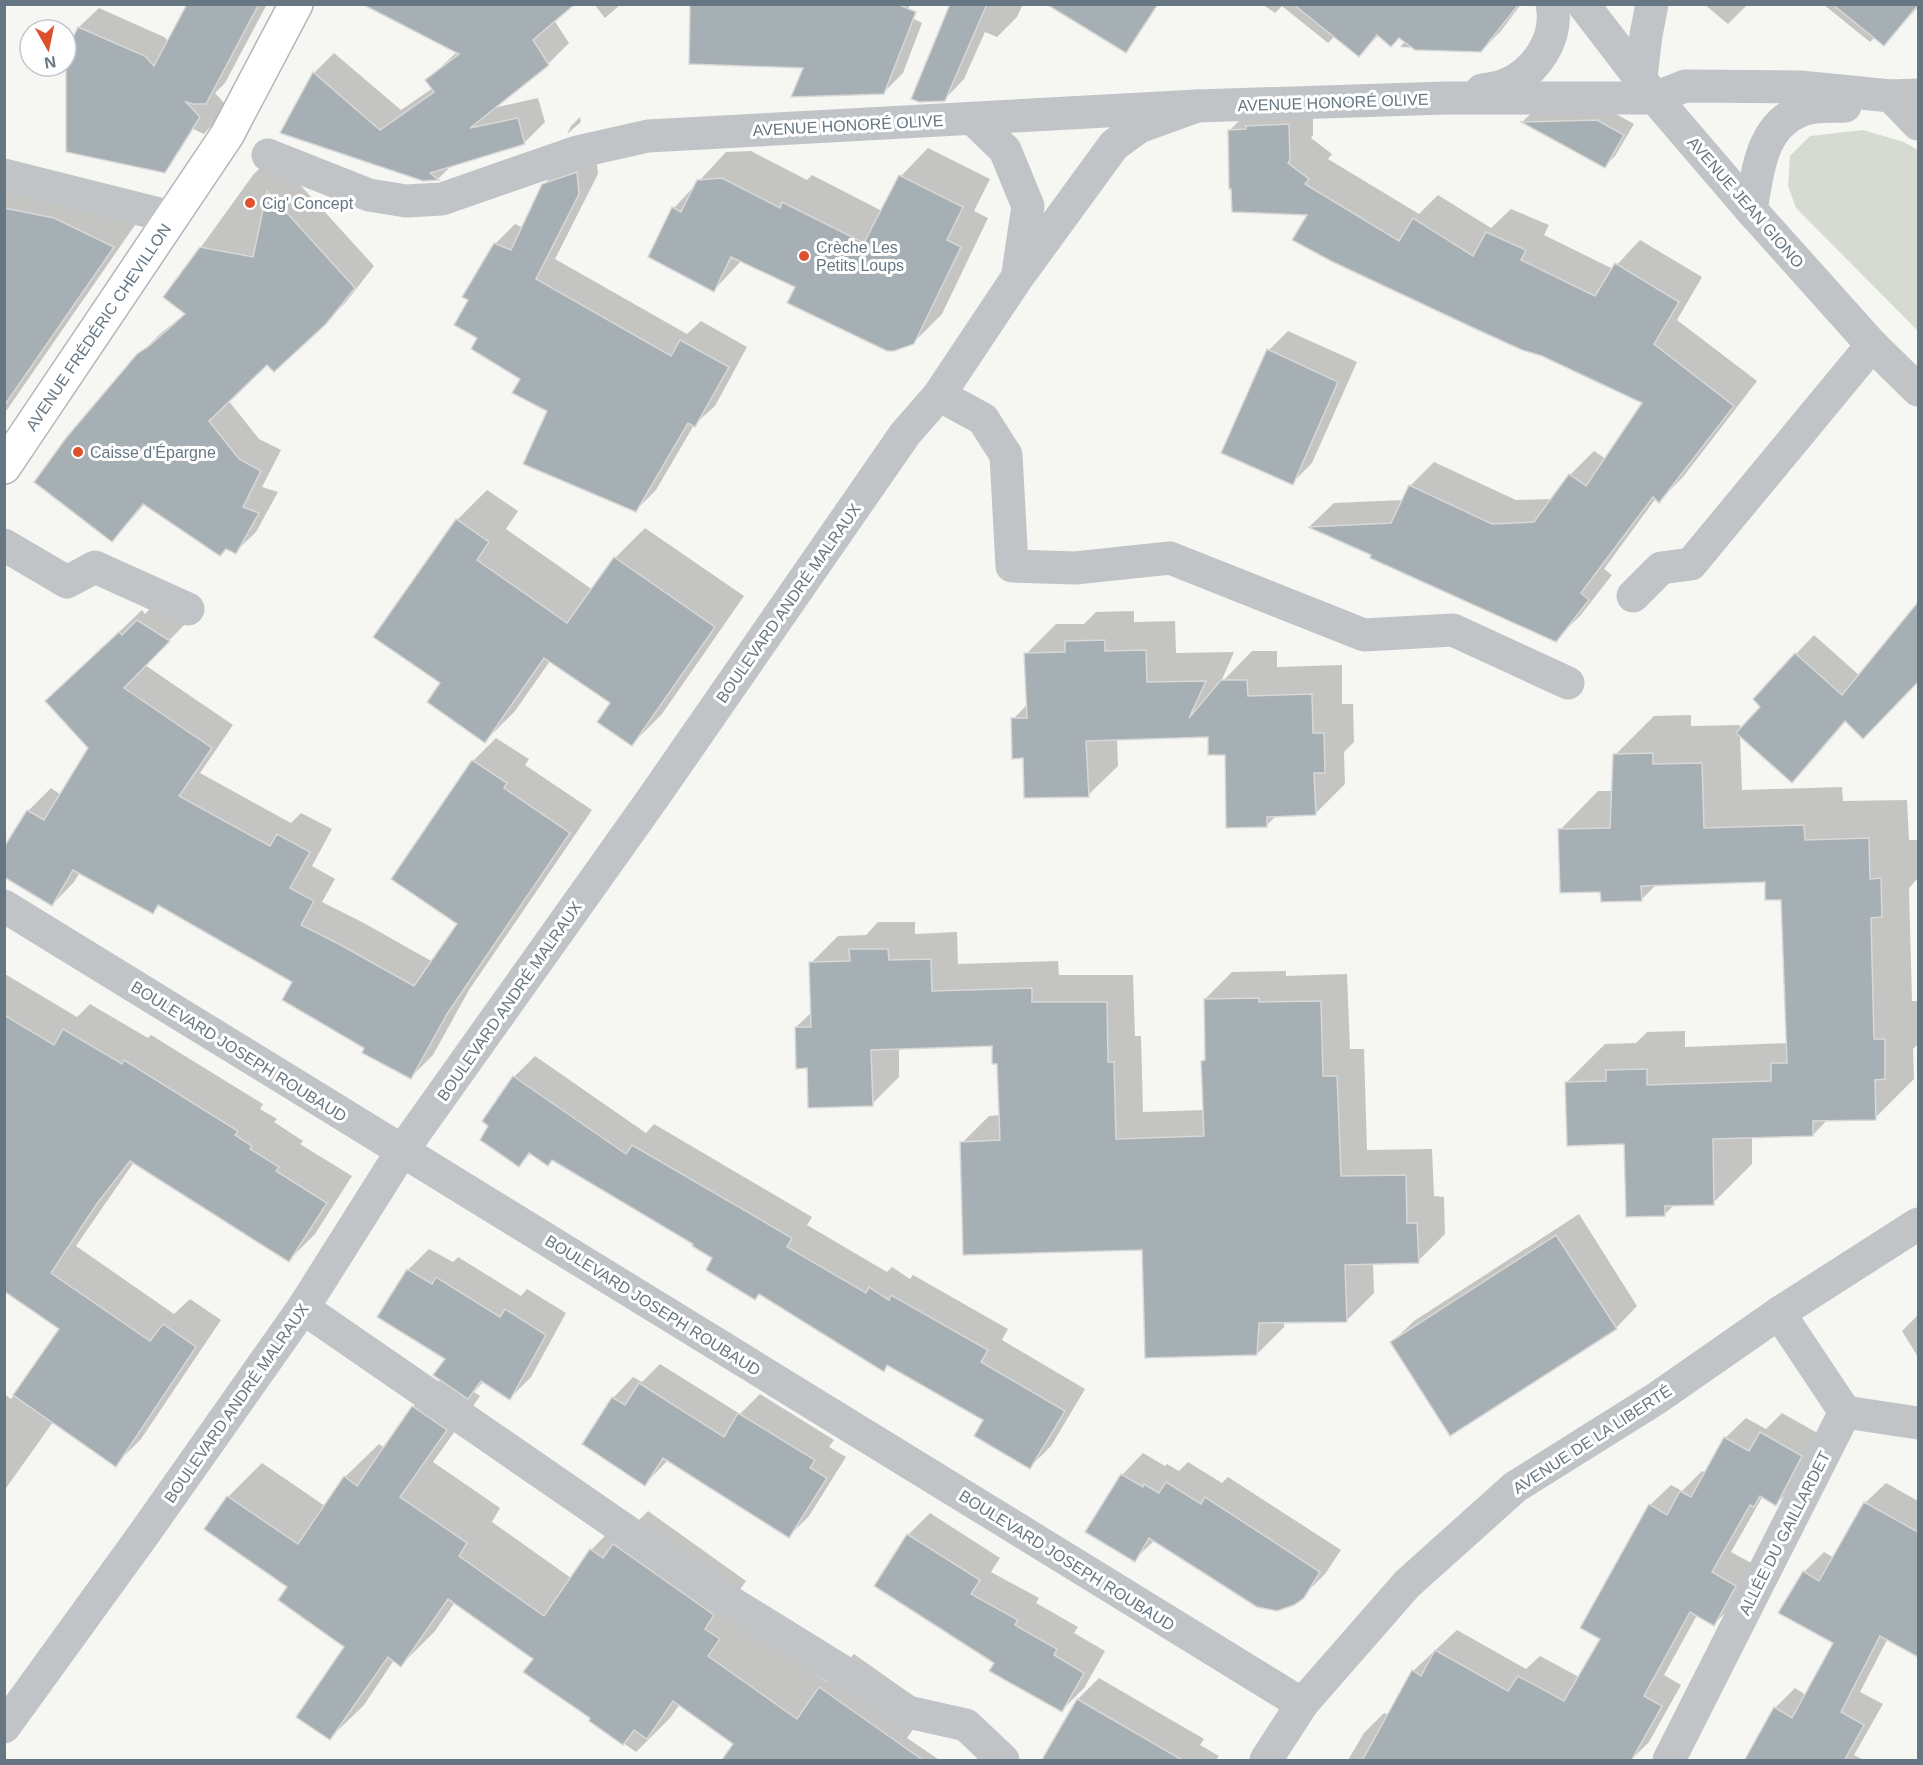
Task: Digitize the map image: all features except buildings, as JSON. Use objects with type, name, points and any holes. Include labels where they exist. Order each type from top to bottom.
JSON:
[{"type":"main road","name":"AVENUE FRÉDÉRIC CHEVILLON","points":[[4,467],[227,135],[296,4]]},
{"type":"street","name":"AVENUE HONORÉ OLIVE","points":[[1445,98],[1505,85],[1530,71],[1550,41],[1554,12],[1552,4]]},
{"type":"street","name":"AVENUE JEAN GIONO","points":[[1583,4],[1648,88],[1751,210],[1872,345],[1918,390]]},
{"type":"street","points":[[1648,88],[1646,35],[1652,4]]},
{"type":"street","name":"AVENUE HONORÉ OLIVE","points":[[268,155],[369,195],[406,201],[442,199],[577,152],[648,136],[974,120],[1197,106],[1445,98],[1685,86],[1800,87],[1905,95]]},
{"type":"street","points":[[1751,210],[1763,148],[1778,126],[1803,110],[1846,106],[1905,95],[1918,124]]},
{"type":"street","name":"BOULEVARD ANDRÉ MALRAUX","points":[[4,1726],[146,1531],[303,1308],[402,1151],[659,789],[905,434],[939,395],[1017,278],[1114,145],[1139,127],[1197,106]]},
{"type":"street","name":"BOULEVARD ANDRÉ MALRAUX","points":[[974,120],[1005,150],[1028,206],[1017,278]]},
{"type":"street","points":[[4,175],[171,217]]},
{"type":"street","points":[[1633,596],[1661,568],[1691,564],[1872,345]]},
{"type":"street","points":[[939,395],[983,419],[1006,455],[1012,566],[1075,568],[1170,558],[1364,635],[1453,630],[1568,683]]},
{"type":"street","points":[[4,544],[67,582],[95,567],[188,609]]},
{"type":"street","name":"BOULEVARD JOSEPH ROUBAUD","points":[[4,906],[1302,1704]]},
{"type":"street","name":"AVENUE DE LA LIBERTÉ","points":[[1266,1761],[1302,1704],[1407,1584],[1515,1487],[1657,1398],[1779,1313],[1918,1224]]},
{"type":"street","points":[[303,1308],[722,1597],[908,1712],[966,1725],[1003,1761]]},
{"type":"street","points":[[1779,1313],[1845,1412],[1918,1423]]},
{"type":"street","name":"ALLÉE DU GAILLARDET","points":[[1669,1761],[1845,1412]]},
{"type":"shaded area","points":[[1863,130],[1904,142],[1918,150],[1918,331],[1796,208],[1788,186],[1790,156],[1810,136]]},
{"type":"place","name":"Cig' Concept","points":[[250,203]]},
{"type":"place","name":"Crèche Les Petits Loups","points":[[804,256]]},
{"type":"place","name":"Caisse d'Épargne","points":[[78,452]]}]
